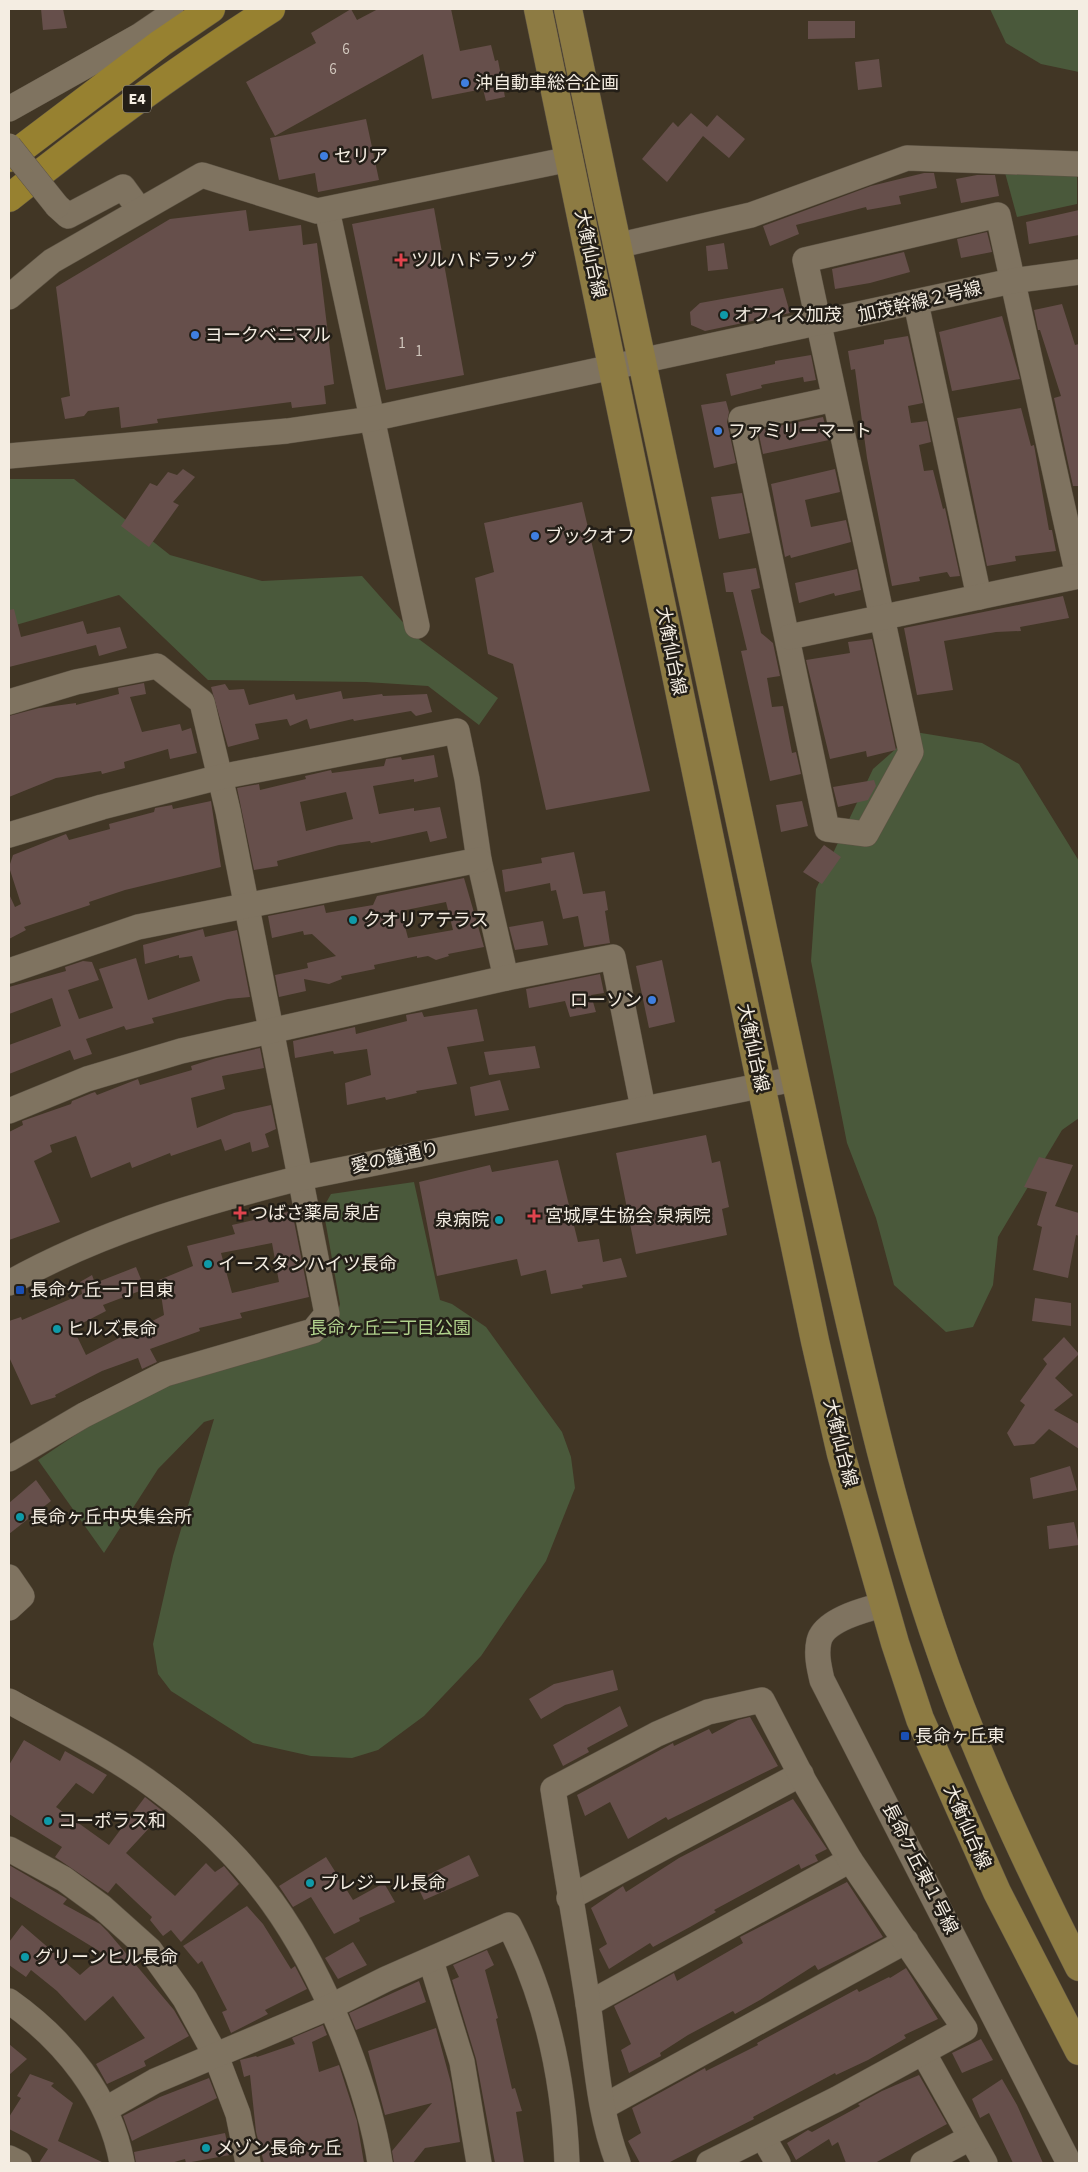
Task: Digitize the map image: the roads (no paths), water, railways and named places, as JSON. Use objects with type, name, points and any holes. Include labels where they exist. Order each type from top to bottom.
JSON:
[{"type":"highway","name":"E4","points":[[9,158],[161,43],[212,9]]},
{"type":"highway","name":"E4","points":[[9,198],[79,142],[176,71],[271,9]]},
{"type":"main road","name":"大衡仙台線","points":[[538,9],[614,367],[761,1085],[839,1444],[884,1605],[920,1719],[952,1795],[997,1892],[1079,2051]]},
{"type":"main road","name":"大衡仙台線","points":[[568,9],[616,246],[794,1079],[879,1449],[934,1631],[990,1783],[1036,1883],[1079,1967]]},
{"type":"street","points":[[9,109],[139,36],[168,17],[171,9]]},
{"type":"street","points":[[9,146],[57,206],[68,216],[123,187],[139,208]]},
{"type":"street","points":[[616,246],[751,215],[907,158],[1079,164]]},
{"type":"street","points":[[9,297],[52,261],[139,208],[202,175],[316,211],[570,160]]},
{"type":"street","points":[[327,210],[417,626]]},
{"type":"street","points":[[789,637],[882,618],[1079,576],[998,215],[805,260],[834,399],[882,618],[911,752],[866,834],[827,829],[789,637],[741,419],[834,399]]},
{"type":"street","name":"加茂幹線２号線","points":[[9,456],[286,431],[371,419],[1012,281],[1079,272]]},
{"type":"street","points":[[916,303],[979,597]]},
{"type":"street","points":[[9,702],[76,682],[157,666],[202,702],[220,777],[327,1314],[313,1330],[164,1374],[84,1415],[9,1459]]},
{"type":"street","points":[[9,835],[102,807],[220,777],[457,731],[467,779],[479,860],[506,978]]},
{"type":"street","points":[[9,971],[138,927],[479,860]]},
{"type":"street","points":[[9,1111],[87,1079],[181,1051],[506,978],[613,957],[643,1108]]},
{"type":"street","name":"愛の鐘通り","points":[[9,1283],[40,1266],[140,1222],[300,1178],[794,1079]]},
{"type":"street","points":[[9,1577],[22,1596],[9,1608]]},
{"type":"street","name":"長命ケ丘東１号線","points":[[884,1605],[867,1609],[832,1625],[819,1640],[818,1661],[822,1680],[1069,2163]]},
{"type":"street","points":[[618,2163],[610,2143],[596,2077],[588,2004],[569,1898],[553,1789],[657,1734],[708,1712],[762,1700],[850,1860],[964,2029],[763,2137],[710,2163]]},
{"type":"street","points":[[9,1701],[102,1752],[158,1788],[201,1823],[247,1868],[284,1916],[309,1959],[332,2006],[354,2064],[370,2119],[380,2163]]},
{"type":"street","points":[[569,1898],[801,1774]]},
{"type":"street","points":[[9,1849],[64,1879],[102,1907],[150,1950],[185,1999],[216,2056],[238,2114],[248,2163]]},
{"type":"street","points":[[588,2004],[850,1860]]},
{"type":"street","points":[[106,2109],[155,2081],[216,2056],[276,2028],[332,2006],[386,1979],[431,1961],[509,1925],[524,1954],[551,2038],[566,2132],[567,2163]]},
{"type":"street","points":[[603,2107],[906,1941]]},
{"type":"street","points":[[431,1961],[462,2062],[479,2163]]},
{"type":"street","points":[[9,2001],[54,2039],[73,2060],[106,2109],[122,2163]]},
{"type":"street","points":[[923,2052],[985,2163]]},
{"type":"street","points":[[763,2137],[778,2163]]},
{"type":"street","points":[[923,2163],[970,2138]]},
{"type":"street","points":[[9,2158],[19,2163]]},
{"type":"place","name":"沖自動車総合企画","points":[[465,83]]},
{"type":"place","name":"セリア","points":[[324,156]]},
{"type":"place","name":"ツルハドラッグ","points":[[401,260]]},
{"type":"place","name":"オフィス加茂","points":[[724,315]]},
{"type":"place","name":"ヨークベニマル","points":[[195,335]]},
{"type":"place","name":"ファミリーマート","points":[[718,431]]},
{"type":"place","name":"ブックオフ","points":[[535,536]]},
{"type":"place","name":"クオリアテラス","points":[[353,920]]},
{"type":"place","name":"ローソン","points":[[652,1000]]},
{"type":"place","name":"つばさ薬局 泉店","points":[[240,1213]]},
{"type":"place","name":"宮城厚生協会 泉病院","points":[[534,1216]]},
{"type":"place","name":"泉病院","points":[[499,1220]]},
{"type":"place","name":"イースタンハイツ長命","points":[[208,1264]]},
{"type":"place","name":"長命ケ丘一丁目東","points":[[20,1290]]},
{"type":"place","name":"ヒルズ長命","points":[[57,1329]]},
{"type":"place","name":"長命ヶ丘中央集会所","points":[[20,1517]]},
{"type":"place","name":"長命ヶ丘東","points":[[905,1736]]},
{"type":"place","name":"コーポラス和","points":[[48,1821]]},
{"type":"place","name":"プレジール長命","points":[[310,1883]]},
{"type":"place","name":"グリーンヒル長命","points":[[25,1957]]},
{"type":"place","name":"メゾン長命ヶ丘","points":[[206,2148]]},
{"type":"park label","name":"長命ヶ丘二丁目公園","points":[[390,1328]]}]
